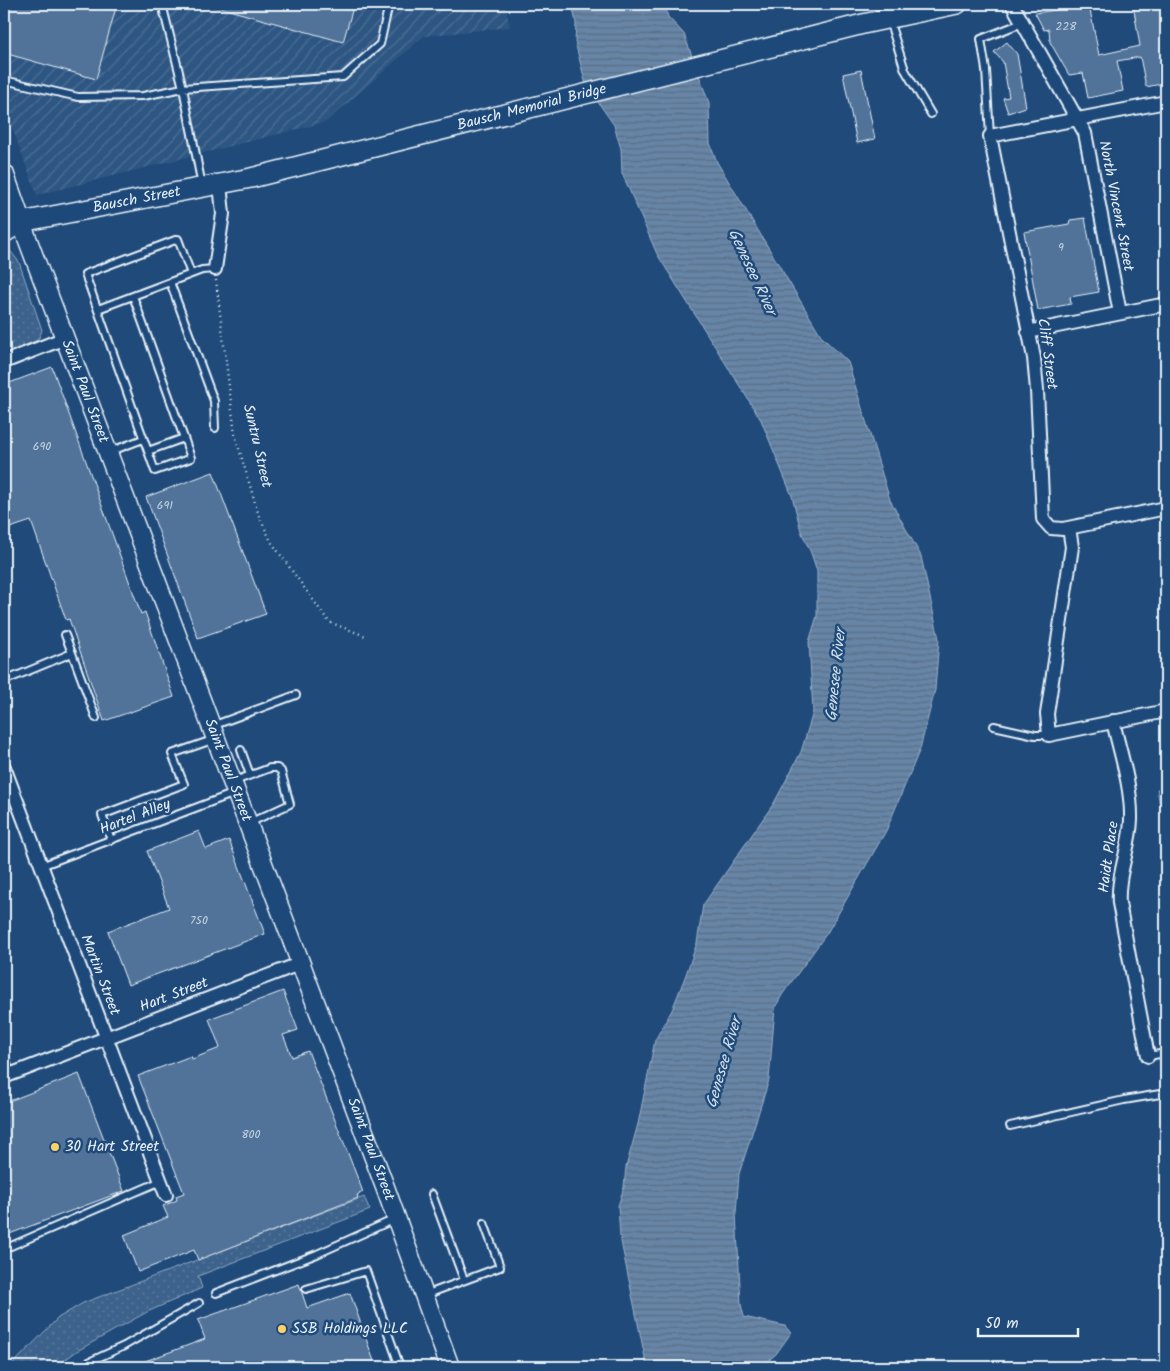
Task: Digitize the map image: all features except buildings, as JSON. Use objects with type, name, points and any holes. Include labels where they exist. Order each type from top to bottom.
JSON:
[{"type":"main road","name":"Bausch Memorial Bridge","points":[[251,178],[889,18],[957,4]]},
{"type":"main road","name":"Saint Paul Street","points":[[4,174],[13,221],[65,338],[214,732],[299,964],[391,1203],[450,1367]]},
{"type":"main road","name":"Bausch Street","points":[[13,221],[251,178]]},
{"type":"main road","points":[[4,234],[13,221]]},
{"type":"street","name":"North Vincent Street","points":[[1012,4],[1078,118],[1090,150],[1120,314]]},
{"type":"street","points":[[990,136],[1166,102]]},
{"type":"street","name":"Cliff Street","points":[[990,136],[1028,332],[1037,390],[1041,510],[1043,519],[1051,528],[1070,528]]},
{"type":"street","points":[[211,186],[223,214],[215,268]]},
{"type":"street","points":[[1028,332],[1166,304]]},
{"type":"street","points":[[4,362],[65,338]]},
{"type":"street","points":[[1166,508],[1070,528],[1072,547],[1046,714],[1048,735],[1166,711]]},
{"type":"street","name":"Haidt Place","points":[[1113,722],[1131,810],[1128,841],[1118,881],[1119,903],[1148,1056]]},
{"type":"street","name":"Martin Street","points":[[4,767],[166,1195]]},
{"type":"street","name":"Hart Street","points":[[7,1075],[299,964]]},
{"type":"lane","points":[[162,4],[183,88],[211,186]]},
{"type":"lane","points":[[4,80],[78,97],[143,96],[183,88],[343,77],[380,44],[389,4]]},
{"type":"lane","points":[[889,18],[904,70],[931,114]]},
{"type":"lane","points":[[990,136],[986,70],[981,39],[1022,23]]},
{"type":"lane","points":[[133,296],[191,458],[155,471],[85,274],[178,239],[191,274]]},
{"type":"lane","points":[[98,309],[191,274],[215,268]]},
{"type":"lane","points":[[170,282],[214,401],[215,428]]},
{"type":"lane","points":[[148,451],[184,438]]},
{"type":"lane","points":[[107,452],[143,439]]},
{"type":"lane","points":[[65,635],[96,718]]},
{"type":"lane","points":[[4,681],[72,653]]},
{"type":"lane","points":[[111,840],[102,815],[184,784],[172,754],[214,732],[296,695]]},
{"type":"lane","points":[[994,726],[1036,735],[1048,735]]},
{"type":"lane","points":[[241,750],[250,775]]},
{"type":"lane","name":"Hartel Alley","points":[[42,866],[111,840],[234,787],[250,775],[270,768],[277,768],[280,771],[291,800],[287,807],[248,824]]},
{"type":"lane","points":[[1148,1056],[1166,1053]]},
{"type":"lane","points":[[4,1056],[7,1075]]},
{"type":"lane","points":[[1010,1126],[1124,1100],[1166,1093]]},
{"type":"lane","points":[[4,1249],[161,1181]]},
{"type":"lane","points":[[432,1194],[464,1280]]},
{"type":"lane","points":[[216,1293],[318,1254],[391,1203]]},
{"type":"lane","points":[[424,1295],[500,1267],[484,1223]]},
{"type":"lane","points":[[306,1289],[366,1271],[400,1367]]},
{"type":"lane","points":[[78,1367],[124,1346],[200,1303]]},
{"type":"path","points":[[4,265],[7,259]]},
{"type":"path","name":"Suntru Street","points":[[215,268],[234,427],[259,516],[272,543],[329,622],[368,637]]},
{"type":"shaded area","points":[[4,4],[505,4],[510,27],[424,36],[326,122],[37,195],[4,106]]},
{"type":"shaded area","points":[[721,4],[786,4],[786,6],[722,11]]},
{"type":"shaded area","points":[[4,243],[19,262],[42,330],[38,340],[4,354]]},
{"type":"shaded area","points":[[1166,788],[1166,810],[1161,810],[1157,789]]},
{"type":"shaded area","points":[[364,1197],[370,1210],[198,1276],[202,1288],[147,1312],[77,1351],[55,1367],[10,1367],[58,1318],[83,1303]]},
{"type":"water","name":"Genesee River","points":[[572,4],[664,4],[668,17],[684,34],[709,103],[710,143],[717,162],[822,337],[848,362],[890,500],[921,556],[939,639],[935,690],[920,749],[886,831],[827,933],[782,995],[775,1008],[769,1080],[739,1174],[736,1213],[741,1304],[744,1317],[785,1326],[791,1333],[776,1354],[761,1367],[647,1367],[620,1237],[618,1206],[624,1187],[626,1167],[638,1124],[655,1040],[672,1010],[685,977],[697,943],[703,905],[774,803],[801,752],[813,712],[809,642],[817,616],[817,571],[801,531],[792,496],[761,420],[657,254],[622,173],[621,149],[614,125],[586,85],[575,42],[576,23]]},
{"type":"place","name":"30 Hart Street","points":[[55,1147]]},
{"type":"place","name":"SSB Holdings LLC","points":[[282,1329]]}]
